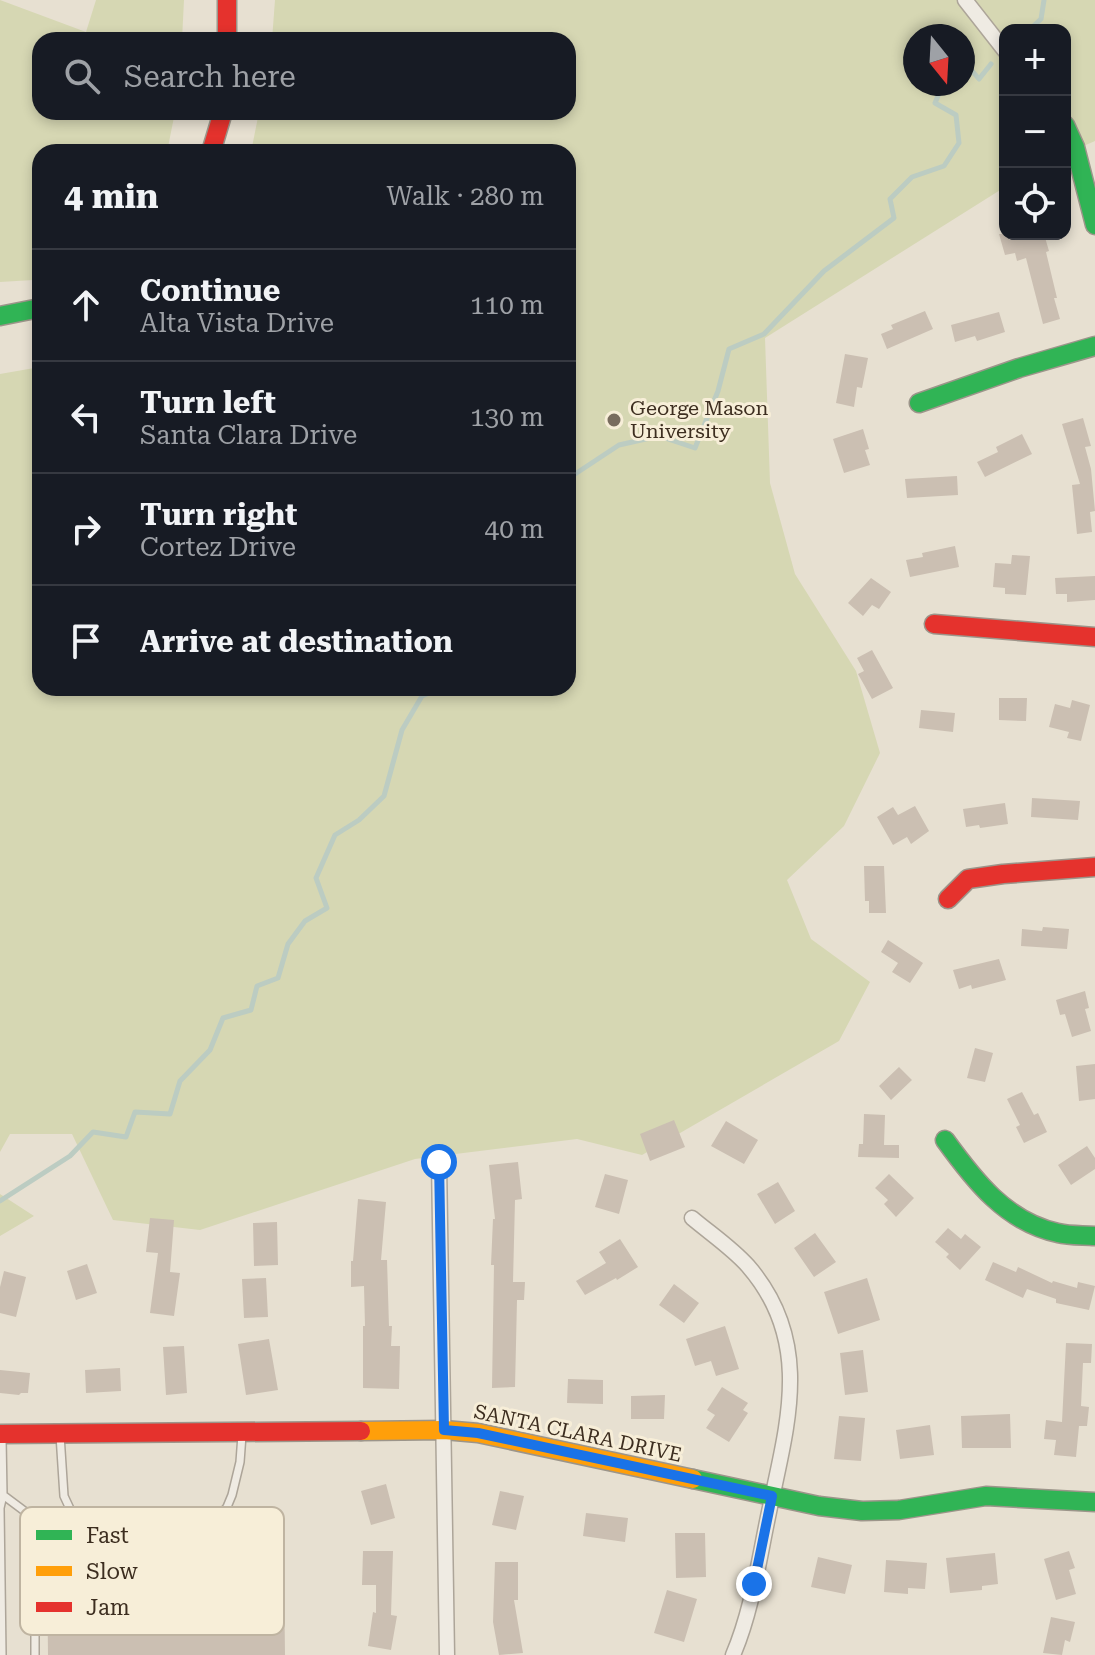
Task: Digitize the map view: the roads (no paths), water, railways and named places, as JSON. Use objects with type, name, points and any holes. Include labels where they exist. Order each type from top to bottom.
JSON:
[{"type":"street","points":[[227,0],[227,32]]},
{"type":"street","points":[[965,0],[999,43]]},
{"type":"street","points":[[213,144],[221,120]]},
{"type":"street","points":[[1071,138],[1095,225]]},
{"type":"street","points":[[0,316],[32,310]]},
{"type":"street","points":[[919,403],[1019,368],[1095,346]]},
{"type":"street","points":[[934,624],[1095,637]]},
{"type":"street","points":[[948,899],[968,879],[1095,867]]},
{"type":"street","points":[[945,1140],[987,1194],[1016,1217],[1060,1234],[1095,1236]]},
{"type":"street","points":[[439,1162],[447,1655]]},
{"type":"street","points":[[692,1218],[739,1257],[771,1300],[785,1336],[791,1368],[791,1401],[772,1496],[740,1640],[733,1655]]},
{"type":"street","name":"SANTA CLARA DRIVE","points":[[1,1434],[444,1430],[478,1433],[819,1506],[862,1511],[899,1510],[986,1496],[1095,1502]]},
{"type":"lane","points":[[227,1507],[240,1462],[243,1431]]},
{"type":"lane","points":[[60,1433],[64,1496],[69,1507]]},
{"type":"lane","points":[[1,1434],[2,1655]]},
{"type":"lane","points":[[3,1495],[20,1508]]},
{"type":"waterway","points":[[1036,24],[1041,19],[1044,0]]},
{"type":"waterway","points":[[975,74],[979,79],[991,64]]},
{"type":"waterway","points":[[576,473],[619,445],[659,436],[695,448],[718,391],[729,349],[764,334],[824,271],[894,218],[890,199],[912,177],[944,166],[959,143],[956,115],[935,103],[938,96]]},
{"type":"waterway","points":[[0,1201],[70,1156],[93,1132],[126,1137],[135,1112],[170,1114],[180,1081],[210,1050],[223,1018],[251,1010],[257,986],[278,978],[288,944],[305,921],[327,908],[316,878],[335,835],[359,820],[384,796],[402,730],[422,696]]},
{"type":"place","name":"George Mason University","points":[[614,420]]}]
